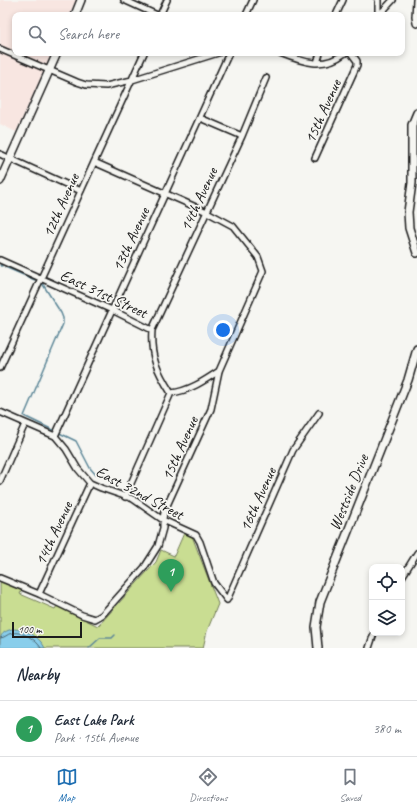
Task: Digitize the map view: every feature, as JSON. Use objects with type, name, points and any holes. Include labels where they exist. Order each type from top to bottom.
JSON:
[{"type":"street","points":[[75,12],[81,0]]},
{"type":"street","points":[[124,0],[150,12]]},
{"type":"street","points":[[161,12],[167,0]]},
{"type":"street","points":[[247,12],[253,0]]},
{"type":"street","points":[[337,12],[343,0]]},
{"type":"street","points":[[378,0],[378,12]]},
{"type":"street","points":[[381,12],[393,0]]},
{"type":"street","points":[[417,0],[417,23]]},
{"type":"street","points":[[0,49],[12,54]]},
{"type":"street","points":[[16,56],[86,85],[97,86],[132,80],[208,56]]},
{"type":"street","points":[[0,181],[56,56]]},
{"type":"street","name":"12th Avenue","points":[[0,366],[42,279],[143,56]]},
{"type":"street","name":"13th Avenue","points":[[55,436],[228,56]]},
{"type":"street","points":[[289,56],[306,62],[317,63],[332,60],[339,56]]},
{"type":"street","points":[[317,63],[319,56]]},
{"type":"street","name":"15th Avenue","points":[[315,158],[356,65],[357,61],[353,56]]},
{"type":"street","name":"14th Avenue","points":[[152,330],[242,136],[266,78]]},
{"type":"street","points":[[417,113],[412,125],[413,163],[408,212],[410,228],[417,253]]},
{"type":"street","points":[[200,118],[242,136]]},
{"type":"street","points":[[0,154],[81,191]]},
{"type":"street","points":[[94,162],[207,212]]},
{"type":"street","name":"15th Avenue","points":[[39,594],[82,615],[95,619],[102,615],[144,568],[158,546],[163,528],[164,512],[211,409],[219,371],[263,271],[258,257],[232,226],[207,212]]},
{"type":"street","name":"East 31st Street","points":[[0,260],[112,310],[152,330],[151,344],[153,359],[159,374],[170,393]]},
{"type":"street","name":"Westside Drive","points":[[318,648],[316,627],[320,602],[408,380],[417,349]]},
{"type":"street","points":[[125,497],[170,393],[181,392],[200,383],[219,371]]},
{"type":"street","name":"East 32nd Street","points":[[0,412],[55,436],[66,449],[78,469],[90,483],[132,499],[163,520],[196,535],[200,542],[214,583],[227,600]]},
{"type":"street","name":"16th Avenue","points":[[227,600],[293,450],[319,413]]},
{"type":"street","points":[[0,481],[25,424]]},
{"type":"street","name":"14th Avenue","points":[[39,594],[90,483]]},
{"type":"street","points":[[405,572],[417,553]]},
{"type":"street","points":[[0,578],[39,594]]},
{"type":"street","points":[[369,648],[373,636]]},
{"type":"shaded area","points":[[0,0],[76,0],[70,12],[12,12],[12,56],[51,56],[16,132],[0,124]]},
{"type":"green space","points":[[184,533],[192,536],[218,604],[207,631],[203,648],[0,648],[0,581],[22,590],[20,594],[55,609],[57,606],[98,626],[156,562],[161,550],[174,556]]},
{"type":"water","points":[[12,629],[22,630],[32,634],[45,648],[0,648],[0,641],[3,634]]},
{"type":"waterway","points":[[5,267],[35,280]]},
{"type":"waterway","points":[[42,283],[61,313],[63,324],[24,416],[76,441],[90,468],[96,475]]},
{"type":"waterway","points":[[89,648],[100,638],[112,638],[115,635]]},
{"type":"place","name":"East Lake Park","points":[[171,592]]}]
